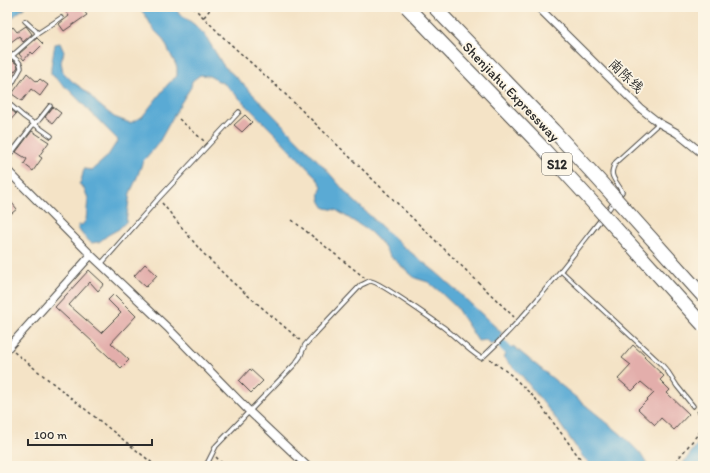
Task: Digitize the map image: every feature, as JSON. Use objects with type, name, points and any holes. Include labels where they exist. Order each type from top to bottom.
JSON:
[{"type":"highway","name":"Shenjiahu Expressway","points":[[407,7],[539,144],[703,325]]},
{"type":"highway","name":"Shenjiahu Expressway","points":[[434,7],[553,130],[703,296]]},
{"type":"street","name":"南陈线","points":[[538,7],[640,108],[659,123],[677,133],[703,154]]},
{"type":"street","points":[[7,170],[101,264],[169,329],[250,412],[307,466]]},
{"type":"street","points":[[7,348],[91,254]]},
{"type":"lane","points":[[12,56],[37,34],[61,18]]},
{"type":"lane","points":[[25,21],[36,31],[37,34]]},
{"type":"lane","points":[[7,54],[12,56],[21,65],[21,68],[7,93]]},
{"type":"lane","points":[[7,102],[51,136]]},
{"type":"lane","points":[[7,156],[13,151],[32,126],[50,106]]},
{"type":"lane","points":[[101,264],[158,199],[239,112]]},
{"type":"lane","points":[[205,466],[216,446],[295,364],[305,345],[361,285],[370,281],[375,282],[397,295],[438,324],[481,358],[485,355],[506,335],[561,271],[622,192],[612,175],[612,168],[616,162],[659,123]]},
{"type":"lane","points":[[561,271],[661,364],[693,406]]},
{"type":"path","points":[[194,7],[225,39],[283,92],[518,321]]},
{"type":"path","points":[[204,17],[212,7]]},
{"type":"path","points":[[179,119],[208,145]]},
{"type":"path","points":[[158,199],[201,251],[231,281],[305,345]]},
{"type":"path","points":[[292,220],[370,281]]},
{"type":"path","points":[[7,348],[156,466]]},
{"type":"path","points":[[485,355],[511,375],[535,398],[587,466]]},
{"type":"path","points":[[693,406],[703,419]]},
{"type":"path","points":[[672,466],[703,428]]},
{"type":"path","points":[[212,453],[225,466]]},
{"type":"water","points":[[7,7],[25,7],[7,22]]},
{"type":"water","points":[[139,7],[174,7],[179,13],[195,25],[205,35],[223,65],[324,167],[348,195],[399,243],[437,273],[502,333],[491,345],[486,340],[478,341],[456,307],[428,282],[415,278],[390,256],[382,244],[369,231],[336,210],[325,208],[321,203],[320,198],[322,186],[315,176],[226,85],[209,76],[200,75],[192,81],[191,87],[158,144],[143,161],[130,193],[126,222],[119,229],[99,242],[91,243],[78,228],[78,225],[82,225],[86,220],[88,198],[83,187],[79,184],[84,169],[92,170],[107,157],[118,140],[70,91],[51,74],[55,44],[60,43],[64,52],[61,62],[63,72],[114,117],[130,123],[142,117],[168,84],[177,76],[177,67],[163,39],[154,30]]},
{"type":"water","points":[[513,346],[622,435],[640,453],[648,466],[592,466],[583,457],[557,420],[522,376],[503,357]]},
{"type":"water","points":[[703,437],[703,466],[681,466]]},
{"type":"building","points":[[63,7],[81,7],[87,15],[64,31],[59,24],[69,16]]},
{"type":"building","points":[[26,26],[32,34],[23,42],[19,36],[11,42],[7,36],[7,32],[13,27],[17,32]]},
{"type":"building","points":[[37,38],[43,44],[33,54],[31,52],[24,60],[19,54]]},
{"type":"building","points":[[7,57],[17,64],[18,67],[7,81]]},
{"type":"building","points":[[27,73],[37,82],[40,79],[48,85],[40,96],[31,89],[22,101],[12,94]]},
{"type":"building","points":[[53,107],[61,113],[53,123],[45,117]]},
{"type":"building","points":[[9,108],[16,114],[7,124],[7,111]]},
{"type":"building","points":[[245,115],[252,122],[242,132],[234,125]]},
{"type":"building","points":[[32,131],[49,142],[39,156],[42,158],[33,171],[24,164],[27,159],[16,152]]},
{"type":"building","points":[[7,197],[17,209],[7,217]]},
{"type":"building","points":[[145,264],[157,275],[146,287],[134,276]]},
{"type":"building","points":[[89,270],[104,284],[98,291],[90,282],[69,305],[101,333],[121,313],[108,300],[114,294],[136,316],[111,343],[129,360],[121,368],[55,307]]},
{"type":"building","points":[[633,345],[664,376],[660,380],[670,390],[667,393],[689,414],[674,430],[661,418],[655,425],[638,409],[654,393],[641,382],[632,391],[618,379],[631,365],[622,358]]},
{"type":"building","points":[[250,369],[263,381],[251,393],[239,381]]},
{"type":"waterway","points":[[488,331],[517,359]]}]
